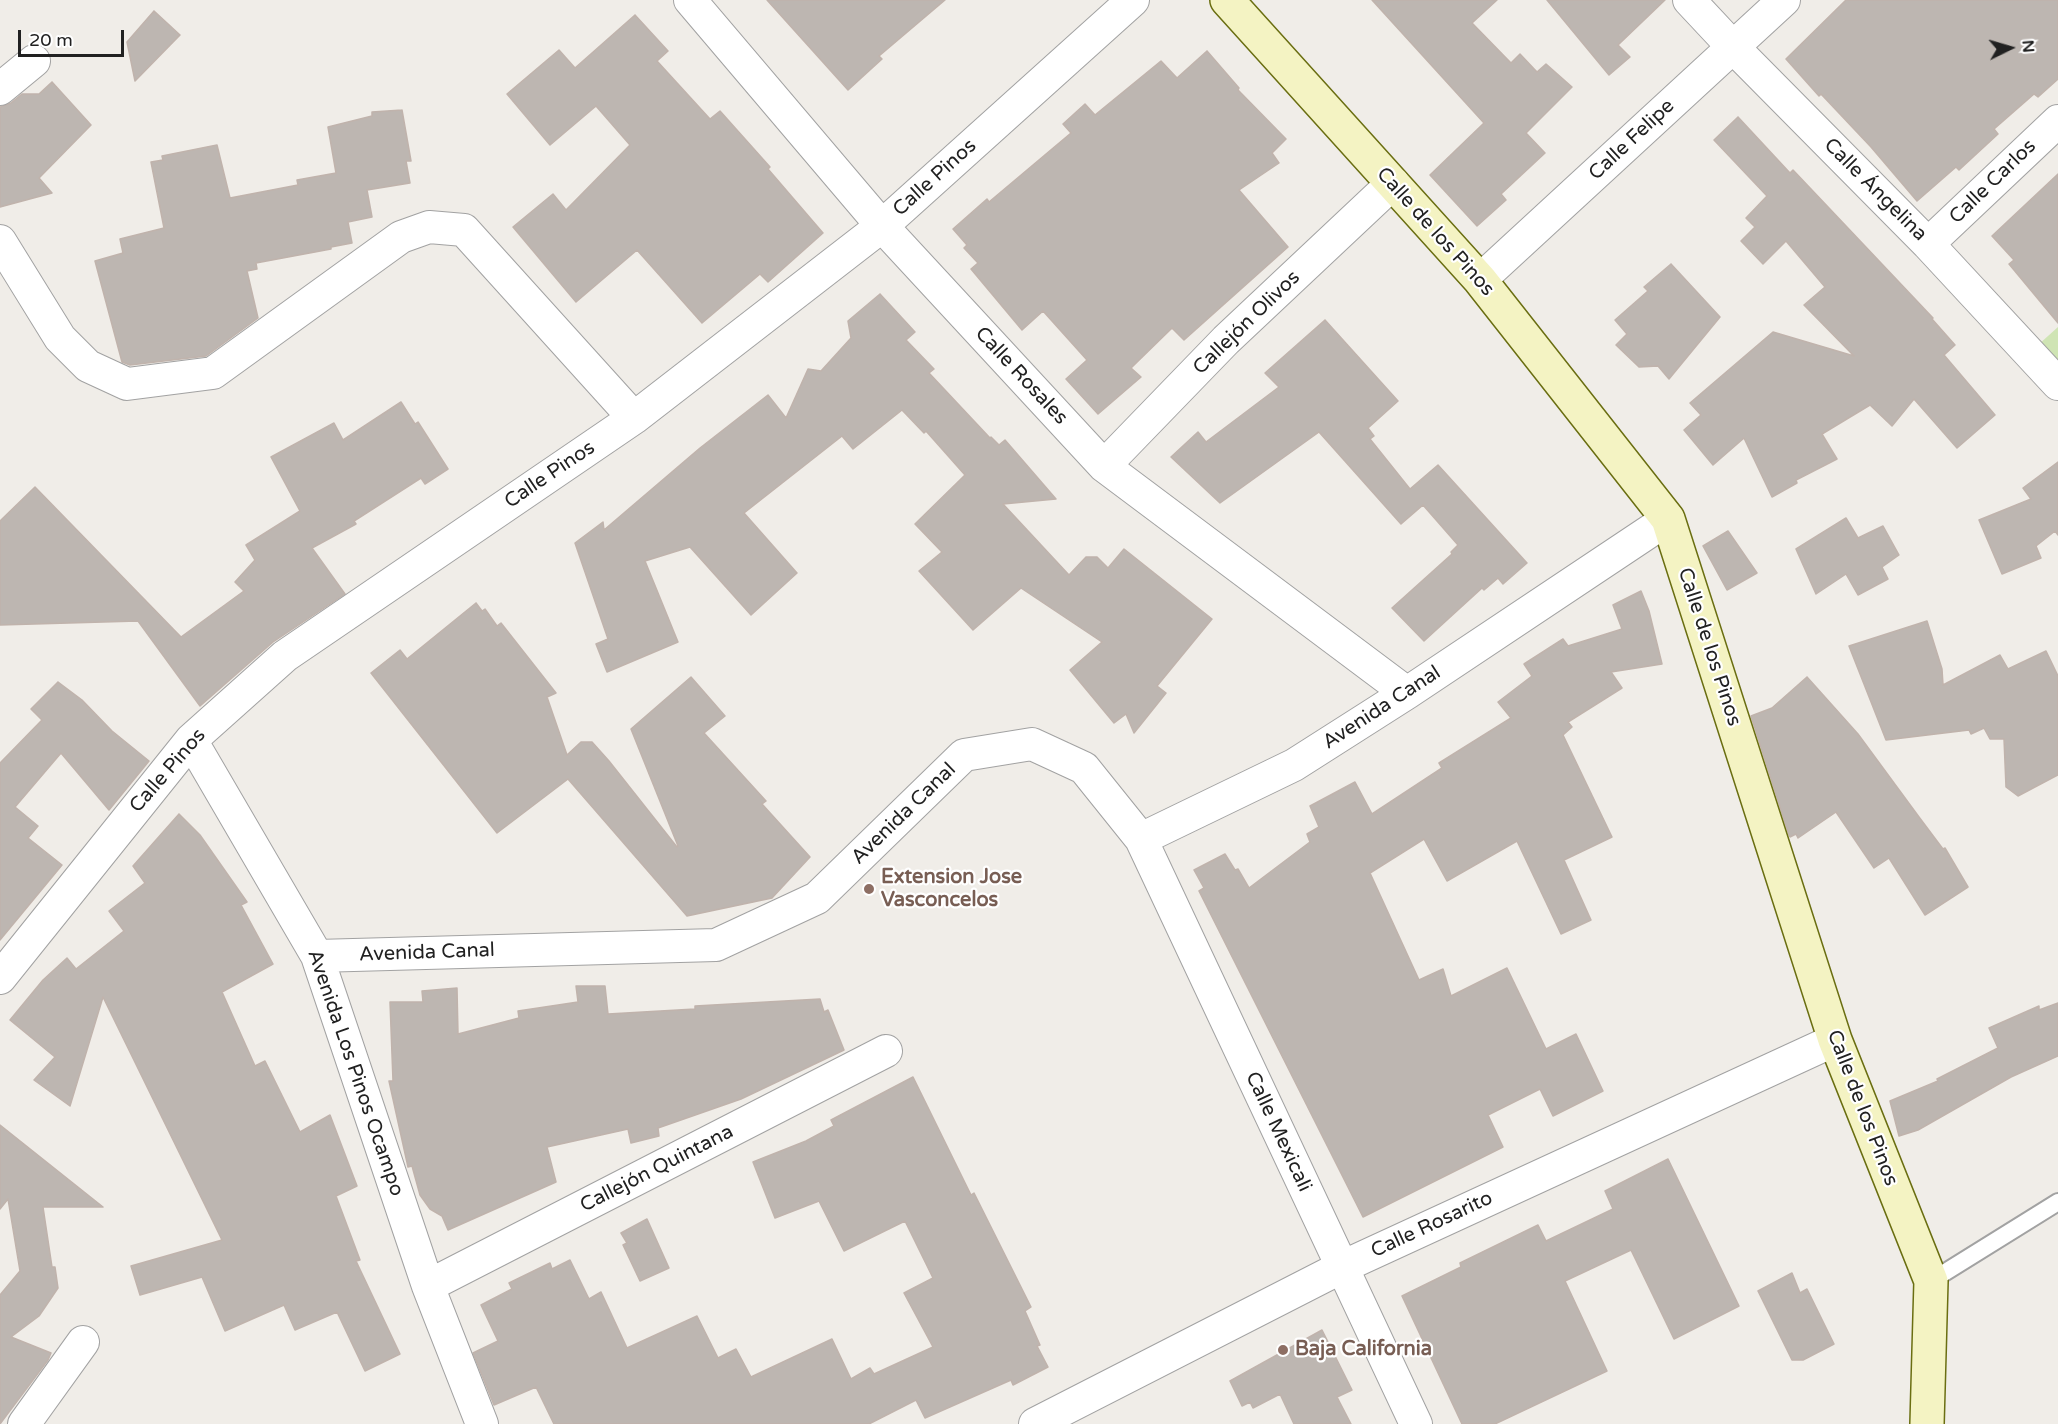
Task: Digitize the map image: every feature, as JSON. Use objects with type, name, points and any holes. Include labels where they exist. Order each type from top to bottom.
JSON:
[{"type":"street","name":"Calle Rosales","points":[[690,0],[882,226],[1104,466],[1407,693]]},
{"type":"street","name":"Calle Pinos","points":[[0,978],[191,740],[285,656],[634,418],[882,226],[1132,0]]},
{"type":"street","name":"Calle de los Pinos","points":[[1227,0],[1480,280],[1668,519],[1835,1040],[1931,1281],[1927,1424]]},
{"type":"street","name":"Calle Ángelina","points":[[1689,0],[1928,244],[2058,384]]},
{"type":"street","name":"Calle Felipe","points":[[1480,280],[1784,0]]},
{"type":"street","points":[[0,89],[34,61]]},
{"type":"street","name":"Calle Carlos","points":[[1928,244],[2058,120]]},
{"type":"street","name":"Callejón Olivos","points":[[1104,466],[1226,340],[1393,183]]},
{"type":"street","points":[[0,241],[60,338],[88,366],[127,384],[213,373],[401,237],[429,227],[464,230],[634,418]]},
{"type":"street","name":"Avenida Canal","points":[[317,956],[716,945],[817,898],[964,755],[1032,744],[1084,768],[1141,839],[1294,765],[1407,693],[1668,519]]},
{"type":"street","name":"Avenida Los Pinos Ocampo","points":[[191,740],[317,956],[428,1286],[482,1424]]},
{"type":"street","name":"Calle Mexicali","points":[[1141,839],[1416,1424]]},
{"type":"street","name":"Calle Rosarito","points":[[1035,1424],[1342,1267],[1835,1040]]},
{"type":"street","name":"Callejón Quintana","points":[[428,1286],[886,1052]]},
{"type":"street","points":[[24,1424],[83,1342]]},
{"type":"lane","points":[[1931,1281],[2058,1202]]},
{"type":"green space","points":[[2058,327],[2058,387],[2028,354]]},
{"type":"building","points":[[767,0],[945,0],[879,56],[882,59],[848,90]]},
{"type":"building","points":[[1372,0],[1497,0],[1472,23],[1511,63],[1520,54],[1537,72],[1546,64],[1572,87],[1526,133],[1545,153],[1501,194],[1506,200],[1477,226],[1430,175],[1484,123]]},
{"type":"building","points":[[1547,0],[1665,0],[1618,45],[1630,57],[1609,75]]},
{"type":"building","points":[[1846,0],[2058,0],[2058,79],[2038,97],[2034,94],[1994,129],[1998,134],[1959,170],[1956,167],[1917,201],[1871,147],[1821,94],[1819,96],[1786,59]]},
{"type":"building","points":[[154,11],[180,35],[135,81],[127,42]]},
{"type":"building","points":[[635,15],[668,51],[657,61],[710,119],[720,111],[770,167],[768,169],[823,233],[768,282],[760,274],[702,323],[637,250],[576,302],[513,227],[553,194],[566,210],[630,145],[596,106],[550,145],[507,94],[559,50],[575,68]]},
{"type":"building","points":[[1207,51],[1239,88],[1238,90],[1286,139],[1272,153],[1279,163],[1239,190],[1288,247],[1184,340],[1172,328],[1131,368],[1141,377],[1098,414],[1066,379],[1087,360],[1043,311],[1022,330],[971,269],[978,263],[964,248],[967,245],[953,229],[987,199],[989,202],[1071,133],[1063,124],[1085,104],[1095,115],[1161,61],[1177,78]]},
{"type":"building","points":[[52,82],[91,125],[39,178],[52,193],[0,207],[0,107],[11,103],[22,94],[39,94]]},
{"type":"building","points":[[402,110],[411,161],[406,161],[410,183],[367,190],[372,217],[348,222],[352,243],[256,263],[257,269],[247,271],[258,318],[206,356],[130,365],[122,362],[95,261],[123,253],[120,239],[164,228],[151,162],[163,160],[162,156],[217,145],[230,198],[298,185],[297,180],[336,173],[328,127],[372,116],[372,112]]},
{"type":"building","points":[[1738,117],[1790,173],[1793,170],[1933,318],[1955,345],[1944,355],[1995,415],[1957,448],[1914,399],[1892,426],[1870,405],[1822,434],[1837,459],[1796,480],[1797,483],[1772,497],[1744,438],[1713,465],[1684,430],[1701,415],[1690,403],[1773,332],[1854,356],[1804,305],[1825,287],[1786,241],[1763,264],[1741,241],[1755,227],[1746,218],[1767,196],[1714,140]]},
{"type":"building","points":[[2058,174],[2058,323],[2009,264],[2014,260],[1992,236]]},
{"type":"building","points":[[1671,264],[1720,317],[1669,379],[1658,366],[1639,367],[1616,345],[1627,334],[1615,320],[1648,291],[1644,287]]},
{"type":"building","points":[[880,294],[915,332],[906,340],[934,369],[929,373],[990,438],[999,445],[1005,440],[1056,499],[1003,504],[1069,575],[1086,557],[1097,557],[1108,568],[1124,549],[1212,619],[1157,686],[1166,693],[1134,733],[1126,714],[1114,723],[1070,670],[1102,642],[1021,588],[973,630],[919,571],[942,552],[915,524],[965,475],[926,431],[924,433],[902,410],[853,449],[842,436],[744,513],[797,573],[751,615],[690,547],[645,561],[678,642],[607,672],[596,644],[608,639],[575,543],[603,522],[604,530],[700,448],[768,395],[786,418],[808,369],[821,371],[851,338],[848,321]]},
{"type":"building","points":[[1325,320],[1398,401],[1368,428],[1374,436],[1370,439],[1410,489],[1438,465],[1527,563],[1503,584],[1498,578],[1484,590],[1482,588],[1424,641],[1392,608],[1452,554],[1451,552],[1458,545],[1423,505],[1401,524],[1319,432],[1220,503],[1171,457],[1198,432],[1206,442],[1279,387],[1265,373]]},
{"type":"building","points":[[401,402],[415,424],[418,422],[448,469],[425,484],[421,478],[354,521],[356,524],[312,548],[345,594],[273,642],[200,706],[138,621],[0,625],[0,521],[35,487],[181,637],[244,591],[235,582],[255,560],[246,545],[300,511],[271,457],[334,423],[343,440]]},
{"type":"building","points":[[2058,462],[2058,535],[2055,531],[2036,546],[2041,558],[2002,574],[1979,520],[2031,499],[2023,488]]},
{"type":"building","points":[[1846,518],[1858,538],[1883,526],[1899,555],[1882,567],[1888,579],[1858,595],[1846,574],[1816,594],[1796,549]]},
{"type":"building","points":[[1728,531],[1757,573],[1727,590],[1703,546]]},
{"type":"building","points":[[1641,591],[1649,611],[1662,664],[1611,672],[1622,688],[1568,722],[1572,727],[1563,735],[1612,837],[1564,860],[1591,920],[1561,934],[1517,841],[1447,881],[1424,839],[1370,873],[1419,980],[1443,969],[1451,996],[1507,968],[1546,1049],[1576,1034],[1603,1091],[1553,1116],[1540,1089],[1488,1115],[1503,1147],[1363,1217],[1199,891],[1204,888],[1194,870],[1225,854],[1235,870],[1238,869],[1249,888],[1310,842],[1307,834],[1319,827],[1310,806],[1355,782],[1372,814],[1442,768],[1439,763],[1511,718],[1498,702],[1532,676],[1524,664],[1563,639],[1568,646],[1622,629],[1613,605]]},
{"type":"building","points":[[476,603],[482,611],[485,609],[497,626],[501,623],[556,693],[547,697],[567,755],[581,742],[592,742],[677,847],[631,729],[691,677],[725,716],[704,733],[766,801],[762,804],[810,857],[772,898],[687,916],[568,779],[497,833],[371,673],[400,650],[407,659]]},
{"type":"building","points":[[1927,621],[1942,669],[1943,685],[2000,655],[2008,669],[2046,651],[2058,676],[2058,775],[2018,796],[2006,787],[2004,739],[1990,739],[1984,728],[1971,734],[1969,730],[1886,740],[1849,646]]},
{"type":"building","points":[[1807,677],[1858,734],[1943,849],[1945,848],[1968,887],[1925,915],[1889,858],[1874,868],[1836,812],[1798,838],[1796,834],[1790,837],[1789,835],[1751,716],[1772,708]]},
{"type":"building","points":[[58,682],[82,700],[112,731],[149,761],[109,810],[61,753],[15,807],[38,826],[28,838],[62,865],[0,940],[0,763],[42,720],[31,709]]},
{"type":"building","points":[[179,814],[200,835],[247,902],[241,905],[273,964],[222,992],[255,1066],[265,1061],[300,1132],[330,1115],[357,1186],[336,1196],[360,1260],[356,1261],[400,1354],[365,1371],[337,1312],[295,1330],[284,1305],[225,1331],[202,1277],[140,1295],[131,1266],[222,1240],[103,997],[70,1106],[34,1080],[55,1057],[10,1020],[43,980],[67,958],[76,969],[124,931],[109,911],[145,883],[133,866]]},
{"type":"building","points":[[576,986],[605,986],[608,1014],[695,1009],[695,1006],[820,999],[824,1012],[828,1010],[844,1050],[741,1099],[658,1128],[659,1136],[631,1143],[628,1129],[547,1147],[556,1182],[448,1230],[442,1216],[430,1209],[420,1195],[412,1166],[408,1167],[389,1081],[393,1081],[390,1002],[423,1002],[422,991],[457,988],[458,1034],[519,1018],[518,1011],[578,1002]]},
{"type":"building","points":[[2058,1003],[2058,1056],[2011,1077],[1918,1130],[1899,1136],[1890,1101],[1938,1081],[1937,1079],[1998,1048],[1989,1028],[2039,1006],[2039,1010]]},
{"type":"building","points":[[913,1077],[971,1195],[974,1193],[1031,1307],[1025,1311],[1040,1345],[1037,1346],[1048,1367],[1013,1385],[1011,1380],[925,1418],[916,1400],[869,1424],[554,1424],[536,1387],[494,1405],[473,1353],[498,1341],[481,1305],[512,1289],[509,1283],[550,1263],[552,1269],[570,1260],[589,1299],[601,1292],[627,1348],[697,1316],[718,1358],[736,1349],[751,1377],[832,1339],[851,1379],[870,1368],[874,1374],[933,1347],[904,1293],[933,1278],[905,1221],[844,1251],[819,1201],[775,1218],[753,1162],[806,1141],[834,1126],[831,1120]]},
{"type":"building","points":[[0,1125],[103,1207],[43,1207],[52,1267],[55,1267],[58,1288],[39,1316],[11,1337],[51,1353],[0,1424],[0,1295],[20,1271],[8,1199],[0,1209]]},
{"type":"building","points":[[1668,1159],[1739,1306],[1674,1339],[1631,1250],[1565,1281],[1607,1371],[1495,1424],[1462,1424],[1402,1296],[1461,1267],[1460,1263],[1538,1225],[1546,1241],[1613,1209],[1605,1191]]},
{"type":"building","points":[[647,1219],[669,1268],[640,1281],[623,1245],[627,1243],[621,1233]]},
{"type":"building","points":[[1792,1273],[1800,1293],[1807,1289],[1834,1344],[1803,1360],[1792,1360],[1758,1291]]},
{"type":"building","points":[[1322,1330],[1352,1390],[1337,1397],[1351,1424],[1294,1424],[1280,1394],[1253,1408],[1250,1402],[1242,1406],[1230,1381]]},
{"type":"place","name":"Extension Jose Vasconcelos","points":[[869,889]]},
{"type":"place","name":"Baja California","points":[[1283,1350]]}]
